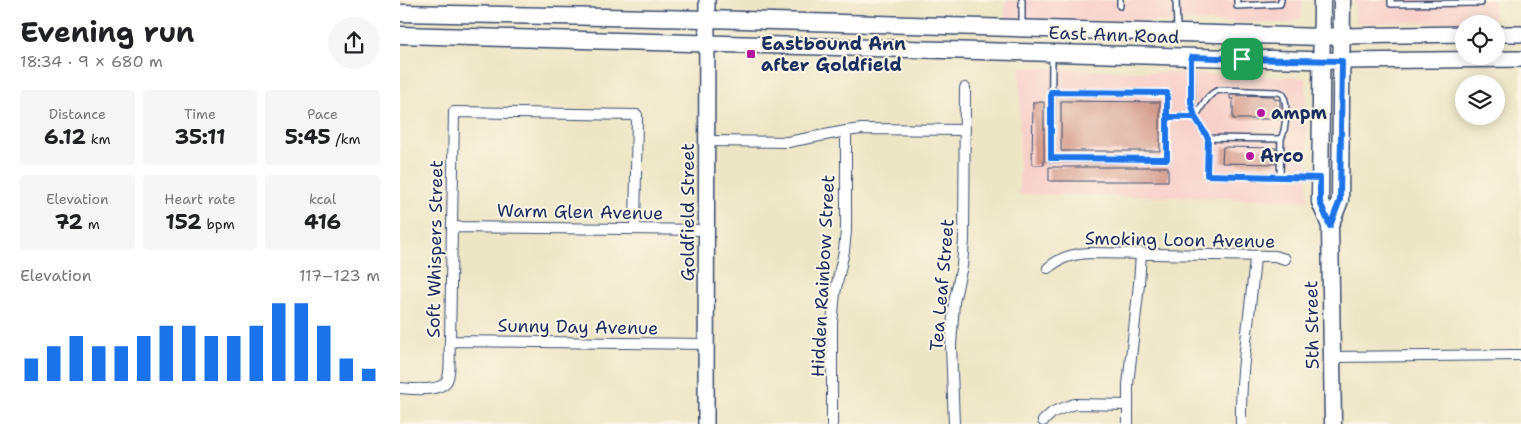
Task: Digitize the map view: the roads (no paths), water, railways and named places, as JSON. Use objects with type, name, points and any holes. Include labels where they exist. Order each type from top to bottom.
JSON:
[{"type":"main road","name":"5th Street","points":[[1322,0],[1320,202],[1330,226],[1333,424]]},
{"type":"main road","name":"5th Street","points":[[1330,226],[1340,200],[1342,0]]},
{"type":"main road","name":"East Ann Road","points":[[400,13],[707,19],[1321,37],[1342,36]]},
{"type":"main road","points":[[953,50],[1013,41],[1019,37],[1022,28]]},
{"type":"main road","name":"East Ann Road","points":[[400,35],[1342,61]]},
{"type":"street","name":"Goldfield Street","points":[[706,424],[707,0]]},
{"type":"street","name":"East Ann Road","points":[[1342,36],[1455,34]]},
{"type":"street","points":[[1505,34],[1521,34]]},
{"type":"street","name":"East Ann Road","points":[[1342,61],[1521,59]]},
{"type":"street","name":"Tea Leaf Street","points":[[954,424],[952,321],[962,266],[964,240],[965,88]]},
{"type":"street","name":"Soft Whispers Street","points":[[400,388],[432,389],[444,385],[448,379],[454,112],[637,115],[635,229]]},
{"type":"street","points":[[707,141],[788,142],[862,129],[964,130]]},
{"type":"street","name":"Hidden Rainbow Street","points":[[832,424],[832,323],[835,293],[844,251],[846,231],[846,131]]},
{"type":"street","name":"Warm Glen Avenue","points":[[452,227],[707,230]]},
{"type":"street","points":[[1128,424],[1128,385],[1141,253]]},
{"type":"street","name":"Smoking Loon Avenue","points":[[1048,268],[1058,260],[1080,254],[1141,253],[1275,256],[1285,259]]},
{"type":"street","points":[[1241,424],[1242,377],[1255,256]]},
{"type":"street","name":"Sunny Day Avenue","points":[[450,341],[706,344]]},
{"type":"street","points":[[1332,356],[1521,355]]},
{"type":"street","points":[[1044,421],[1053,412],[1074,404],[1128,405]]},
{"type":"lane","points":[[1022,0],[1022,28]]},
{"type":"lane","points":[[1176,0],[1177,32]]},
{"type":"lane","points":[[1237,0],[1237,6],[1280,4],[1281,0]]},
{"type":"lane","points":[[1391,0],[1391,4],[1417,2],[1481,3],[1481,0]]},
{"type":"lane","points":[[1051,92],[1167,93],[1167,159],[1051,158],[1051,92],[1052,53]]},
{"type":"lane","points":[[1191,57],[1191,102],[1195,117],[1208,138],[1207,175],[1320,178]]},
{"type":"lane","points":[[1195,117],[1209,96],[1216,91],[1279,92],[1283,94],[1285,101],[1285,129],[1281,139],[1280,177]]},
{"type":"lane","points":[[1167,117],[1195,117]]},
{"type":"lane","points":[[1208,138],[1281,139]]},
{"type":"place","name":"Eastbound Ann after Goldfield","points":[[751,54]]},
{"type":"place","name":"ampm","points":[[1261,113]]},
{"type":"place","name":"Arco","points":[[1250,156]]}]
